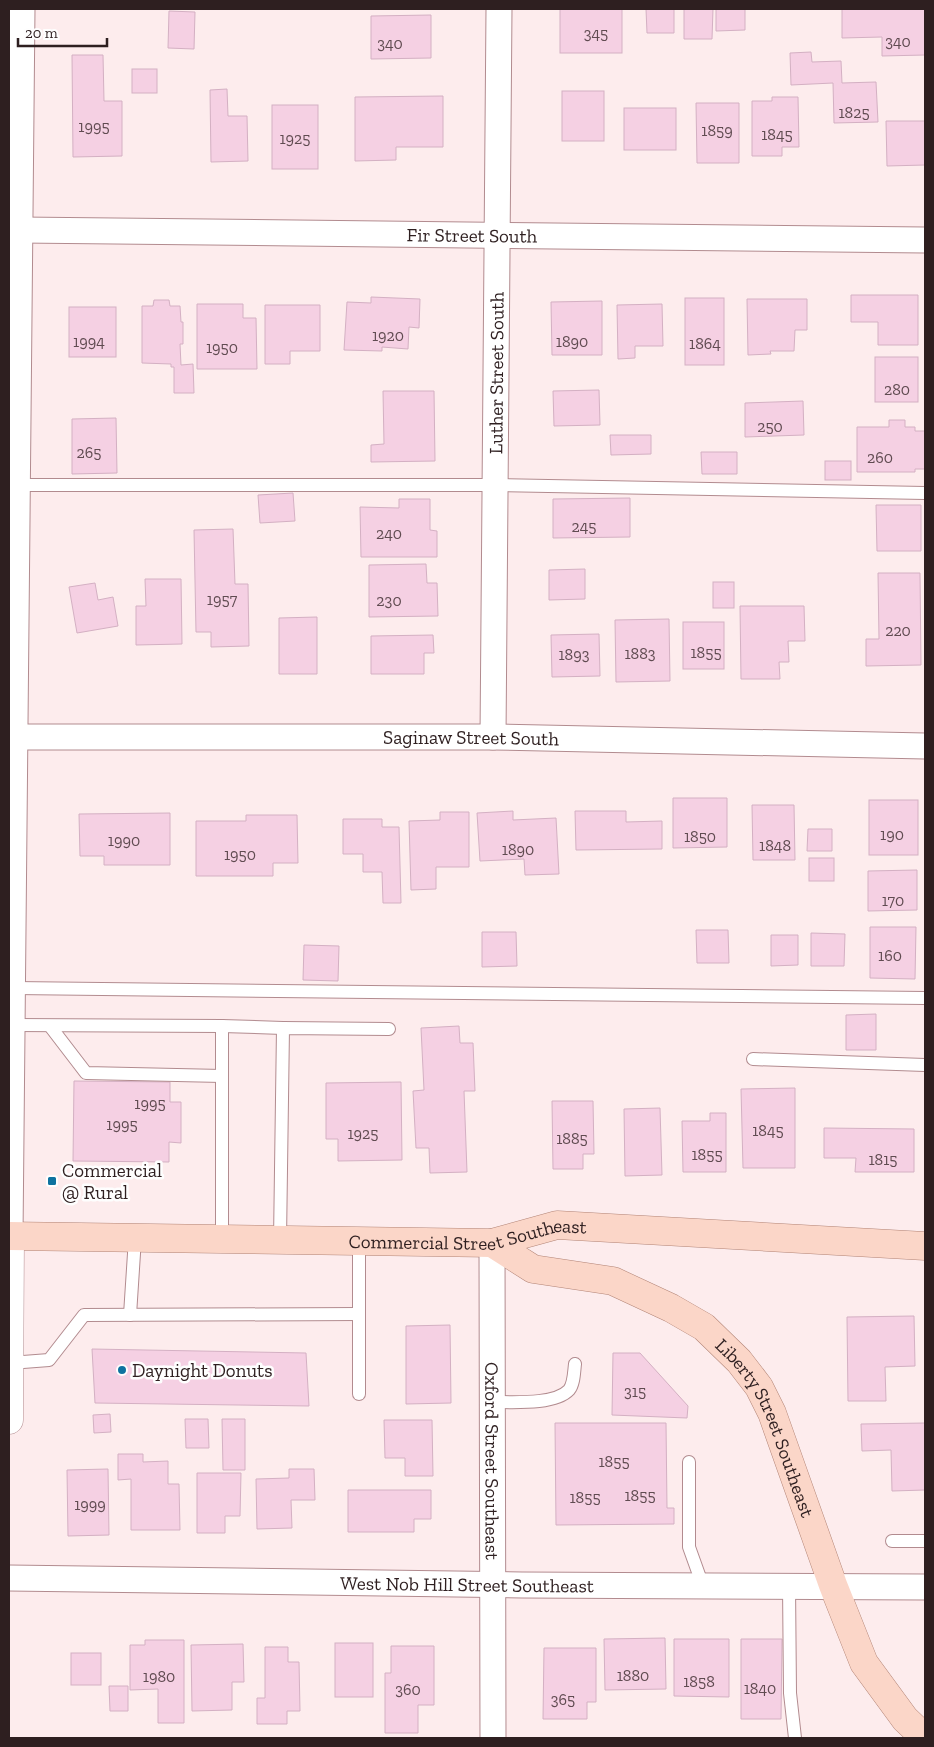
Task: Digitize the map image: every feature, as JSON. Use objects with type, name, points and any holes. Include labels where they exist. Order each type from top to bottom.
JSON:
[{"type":"main road","name":"Commercial Street Southeast","points":[[10,1236],[492,1243],[557,1225],[925,1246]]},
{"type":"main road","name":"Liberty Street Southeast","points":[[492,1243],[533,1269],[614,1281],[654,1300],[704,1327],[739,1361],[759,1387],[772,1414],[833,1585],[864,1663],[904,1719],[925,1738]]},
{"type":"street","points":[[9,1420],[16,737],[13,613],[18,485],[22,9]]},
{"type":"street","name":"Luther Street South","points":[[493,738],[499,9]]},
{"type":"street","name":"Fir Street South","points":[[20,230],[925,240]]},
{"type":"street","name":"Saginaw Street South","points":[[16,737],[493,738],[925,746]]},
{"type":"street","name":"Oxford Street Southeast","points":[[492,1243],[493,1738]]},
{"type":"street","name":"West Nob Hill Street Southeast","points":[[9,1578],[925,1587]]},
{"type":"lane","points":[[18,485],[494,485],[925,493]]},
{"type":"lane","points":[[12,1008],[925,998]]},
{"type":"lane","points":[[12,1008],[50,1026],[222,1026],[389,1029]]},
{"type":"lane","points":[[50,1026],[86,1074],[222,1076]]},
{"type":"lane","points":[[222,1026],[222,1239]]},
{"type":"lane","points":[[280,1240],[283,1028]]},
{"type":"lane","points":[[753,1059],[925,1065]]},
{"type":"lane","points":[[130,1314],[134,1238]]},
{"type":"lane","points":[[359,1241],[359,1394]]},
{"type":"lane","points":[[10,1363],[50,1360],[84,1315],[360,1314]]},
{"type":"lane","points":[[493,1402],[538,1401],[560,1396],[570,1389],[575,1364]]},
{"type":"lane","points":[[689,1462],[688,1548],[703,1586]]},
{"type":"lane","points":[[892,1541],[925,1541]]},
{"type":"lane","points":[[789,1585],[790,1693],[794,1738]]},
{"type":"building","points":[[560,9],[622,9],[622,53],[560,53]]},
{"type":"building","points":[[646,9],[674,9],[674,33],[647,33]]},
{"type":"building","points":[[684,9],[713,9],[712,39],[684,39]]},
{"type":"building","points":[[716,9],[745,9],[745,30],[716,31]]},
{"type":"building","points":[[842,9],[925,9],[925,55],[882,56],[882,37],[842,38]]},
{"type":"building","points":[[169,11],[195,12],[194,49],[168,48]]},
{"type":"building","points":[[431,15],[431,58],[371,59],[371,16]]},
{"type":"building","points":[[811,52],[812,62],[841,61],[842,83],[876,82],[878,122],[834,123],[833,83],[791,85],[790,53]]},
{"type":"building","points":[[72,55],[103,55],[104,101],[122,101],[122,156],[73,157]]},
{"type":"building","points":[[132,69],[157,69],[157,93],[132,93]]},
{"type":"building","points":[[227,89],[228,116],[247,116],[248,161],[211,162],[210,90]]},
{"type":"building","points":[[562,91],[604,91],[604,141],[562,141]]},
{"type":"building","points":[[443,96],[443,147],[396,147],[396,160],[355,161],[355,97]]},
{"type":"building","points":[[772,97],[798,97],[799,147],[782,147],[782,156],[752,156],[752,101],[772,101]]},
{"type":"building","points":[[696,103],[739,103],[739,163],[697,163]]},
{"type":"building","points":[[272,105],[318,105],[318,169],[272,169]]},
{"type":"building","points":[[624,108],[676,108],[676,150],[624,150]]},
{"type":"building","points":[[886,121],[925,121],[925,165],[887,166]]},
{"type":"building","points":[[851,295],[918,295],[918,345],[878,345],[878,322],[851,322]]},
{"type":"building","points":[[371,297],[420,299],[419,328],[409,327],[408,349],[382,347],[382,351],[344,350],[347,302],[371,303]]},
{"type":"building","points":[[685,298],[724,298],[724,365],[685,365]]},
{"type":"building","points":[[747,299],[807,299],[807,330],[795,330],[794,351],[770,351],[771,354],[748,355]]},
{"type":"building","points":[[154,300],[169,300],[170,306],[180,306],[181,322],[183,322],[183,344],[180,344],[181,365],[193,364],[194,393],[174,393],[174,367],[171,367],[171,364],[142,363],[142,306],[153,306]]},
{"type":"building","points":[[602,301],[602,355],[552,355],[551,302]]},
{"type":"building","points":[[197,304],[243,304],[243,318],[256,318],[257,369],[197,369]]},
{"type":"building","points":[[662,304],[663,346],[635,346],[635,358],[618,359],[617,305]]},
{"type":"building","points":[[265,305],[320,305],[320,351],[290,351],[290,364],[265,364]]},
{"type":"building","points":[[69,307],[116,307],[116,357],[69,357]]},
{"type":"building","points":[[875,357],[918,357],[918,402],[875,402]]},
{"type":"building","points":[[599,390],[600,425],[554,426],[553,391]]},
{"type":"building","points":[[383,391],[434,391],[435,461],[371,462],[371,445],[384,444]]},
{"type":"building","points":[[803,401],[804,435],[745,437],[745,403]]},
{"type":"building","points":[[116,418],[117,473],[72,474],[72,419]]},
{"type":"building","points":[[889,420],[905,420],[905,427],[915,427],[915,431],[925,431],[925,469],[915,469],[915,472],[857,472],[857,427],[889,427]]},
{"type":"building","points":[[610,435],[651,435],[651,454],[611,455]]},
{"type":"building","points":[[701,452],[737,452],[737,474],[702,474]]},
{"type":"building","points":[[825,461],[851,461],[851,480],[825,480]]},
{"type":"building","points":[[293,493],[295,521],[260,523],[258,495]]},
{"type":"building","points":[[630,498],[630,537],[553,538],[553,499]]},
{"type":"building","points":[[399,499],[430,499],[430,530],[437,531],[437,557],[361,557],[360,507],[399,508]]},
{"type":"building","points":[[876,505],[921,505],[921,551],[877,551]]},
{"type":"building","points":[[233,529],[235,584],[248,584],[249,646],[211,647],[211,632],[196,632],[194,530]]},
{"type":"building","points":[[426,564],[427,583],[437,583],[438,616],[369,617],[369,565]]},
{"type":"building","points":[[585,569],[585,599],[549,600],[549,570]]},
{"type":"building","points":[[878,573],[920,573],[921,665],[866,666],[866,639],[879,639]]},
{"type":"building","points":[[145,579],[181,579],[182,644],[136,645],[136,606],[146,606]]},
{"type":"building","points":[[713,582],[734,582],[734,608],[713,608]]},
{"type":"building","points":[[95,583],[98,600],[113,597],[118,626],[77,633],[69,587]]},
{"type":"building","points":[[740,606],[804,606],[805,641],[788,641],[789,662],[779,662],[780,679],[741,679]]},
{"type":"building","points":[[317,617],[317,674],[279,674],[279,618]]},
{"type":"building","points":[[669,619],[670,681],[616,682],[615,620]]},
{"type":"building","points":[[683,622],[724,622],[724,669],[683,669]]},
{"type":"building","points":[[599,634],[600,676],[552,677],[551,635]]},
{"type":"building","points":[[433,635],[434,653],[424,653],[424,674],[371,674],[371,636]]},
{"type":"building","points":[[673,798],[727,798],[727,847],[673,848]]},
{"type":"building","points":[[869,800],[918,800],[918,855],[869,855]]},
{"type":"building","points":[[752,805],[794,805],[795,860],[753,860]]},
{"type":"building","points":[[513,811],[513,820],[556,818],[559,874],[525,875],[524,859],[480,861],[477,813]]},
{"type":"building","points":[[575,811],[626,811],[626,822],[662,821],[662,849],[576,850]]},
{"type":"building","points":[[440,812],[469,812],[469,867],[436,867],[436,889],[411,890],[409,821],[440,820]]},
{"type":"building","points":[[170,813],[170,865],[104,865],[104,856],[80,856],[79,814]]},
{"type":"building","points":[[246,815],[297,815],[298,863],[273,863],[273,876],[196,876],[196,821],[246,821]]},
{"type":"building","points":[[343,819],[382,819],[382,827],[399,827],[401,903],[383,903],[382,872],[363,872],[363,854],[343,854]]},
{"type":"building","points":[[808,829],[832,829],[832,851],[807,851]]},
{"type":"building","points":[[809,858],[834,858],[834,881],[809,881]]},
{"type":"building","points":[[917,870],[917,910],[868,911],[868,871]]},
{"type":"building","points":[[870,927],[916,927],[915,979],[870,978]]},
{"type":"building","points":[[696,930],[728,930],[729,963],[697,963]]},
{"type":"building","points":[[482,932],[516,932],[517,966],[482,967]]},
{"type":"building","points":[[811,933],[845,934],[844,966],[811,966]]},
{"type":"building","points":[[771,935],[798,935],[798,965],[771,966]]},
{"type":"building","points":[[304,945],[339,946],[338,981],[303,980]]},
{"type":"building","points":[[876,1014],[876,1050],[846,1050],[846,1015]]},
{"type":"building","points":[[459,1026],[460,1043],[473,1043],[475,1091],[464,1091],[467,1172],[430,1173],[429,1148],[416,1148],[413,1091],[424,1090],[421,1028]]},
{"type":"building","points":[[74,1081],[170,1082],[170,1102],[181,1102],[181,1143],[169,1142],[169,1162],[73,1161]]},
{"type":"building","points":[[401,1082],[402,1160],[338,1161],[338,1139],[326,1139],[326,1083]]},
{"type":"building","points":[[795,1088],[795,1168],[743,1168],[741,1089]]},
{"type":"building","points":[[552,1101],[593,1101],[594,1154],[583,1154],[583,1169],[553,1169]]},
{"type":"building","points":[[660,1108],[662,1175],[625,1176],[624,1109]]},
{"type":"building","points":[[710,1113],[726,1113],[726,1172],[683,1172],[682,1121],[710,1121]]},
{"type":"building","points":[[824,1128],[914,1129],[914,1172],[855,1172],[856,1158],[824,1158]]},
{"type":"building","points":[[914,1316],[915,1366],[885,1367],[886,1401],[848,1401],[847,1317]]},
{"type":"building","points":[[450,1325],[451,1403],[406,1404],[406,1326]]},
{"type":"building","points":[[92,1349],[306,1353],[309,1406],[95,1403]]},
{"type":"building","points":[[613,1353],[640,1353],[688,1406],[687,1418],[612,1415]]},
{"type":"building","points":[[110,1414],[111,1432],[94,1433],[93,1415]]},
{"type":"building","points":[[185,1419],[208,1419],[209,1448],[186,1448]]},
{"type":"building","points":[[222,1419],[245,1419],[245,1470],[223,1470]]},
{"type":"building","points":[[384,1420],[432,1420],[433,1476],[405,1476],[405,1458],[385,1458]]},
{"type":"building","points":[[555,1423],[666,1423],[667,1508],[674,1508],[674,1524],[556,1525]]},
{"type":"building","points":[[925,1423],[925,1490],[892,1491],[891,1450],[862,1451],[861,1424]]},
{"type":"building","points":[[118,1454],[143,1454],[143,1462],[168,1461],[168,1484],[179,1484],[180,1530],[131,1530],[131,1479],[118,1480]]},
{"type":"building","points":[[108,1469],[109,1535],[68,1536],[67,1470]]},
{"type":"building","points":[[289,1469],[314,1469],[315,1500],[291,1500],[292,1528],[257,1529],[256,1479],[289,1478]]},
{"type":"building","points":[[197,1473],[241,1473],[240,1516],[225,1516],[225,1533],[197,1533]]},
{"type":"building","points":[[348,1490],[431,1490],[431,1519],[414,1519],[414,1532],[348,1532]]},
{"type":"building","points":[[665,1638],[666,1689],[605,1690],[604,1639]]},
{"type":"building","points":[[674,1639],[729,1639],[729,1697],[674,1696]]},
{"type":"building","points":[[741,1639],[782,1639],[781,1719],[741,1719]]},
{"type":"building","points":[[145,1640],[184,1640],[184,1723],[158,1723],[158,1689],[130,1690],[130,1645],[145,1645]]},
{"type":"building","points":[[335,1643],[373,1643],[373,1697],[335,1697]]},
{"type":"building","points":[[243,1644],[244,1682],[232,1682],[232,1710],[192,1711],[191,1645]]},
{"type":"building","points":[[391,1646],[434,1646],[434,1705],[418,1705],[418,1733],[385,1733],[385,1673],[391,1673]]},
{"type":"building","points":[[265,1647],[288,1647],[288,1662],[299,1662],[300,1711],[287,1711],[287,1724],[257,1724],[257,1698],[265,1698]]},
{"type":"building","points":[[544,1648],[596,1648],[596,1702],[587,1702],[587,1719],[543,1719]]},
{"type":"building","points":[[71,1653],[101,1653],[101,1685],[71,1685]]},
{"type":"building","points":[[109,1686],[128,1686],[128,1711],[110,1711]]},
{"type":"place","name":"Commercial @ Rural","points":[[52,1181]]},
{"type":"place","name":"Daynight Donuts","points":[[122,1370]]}]
